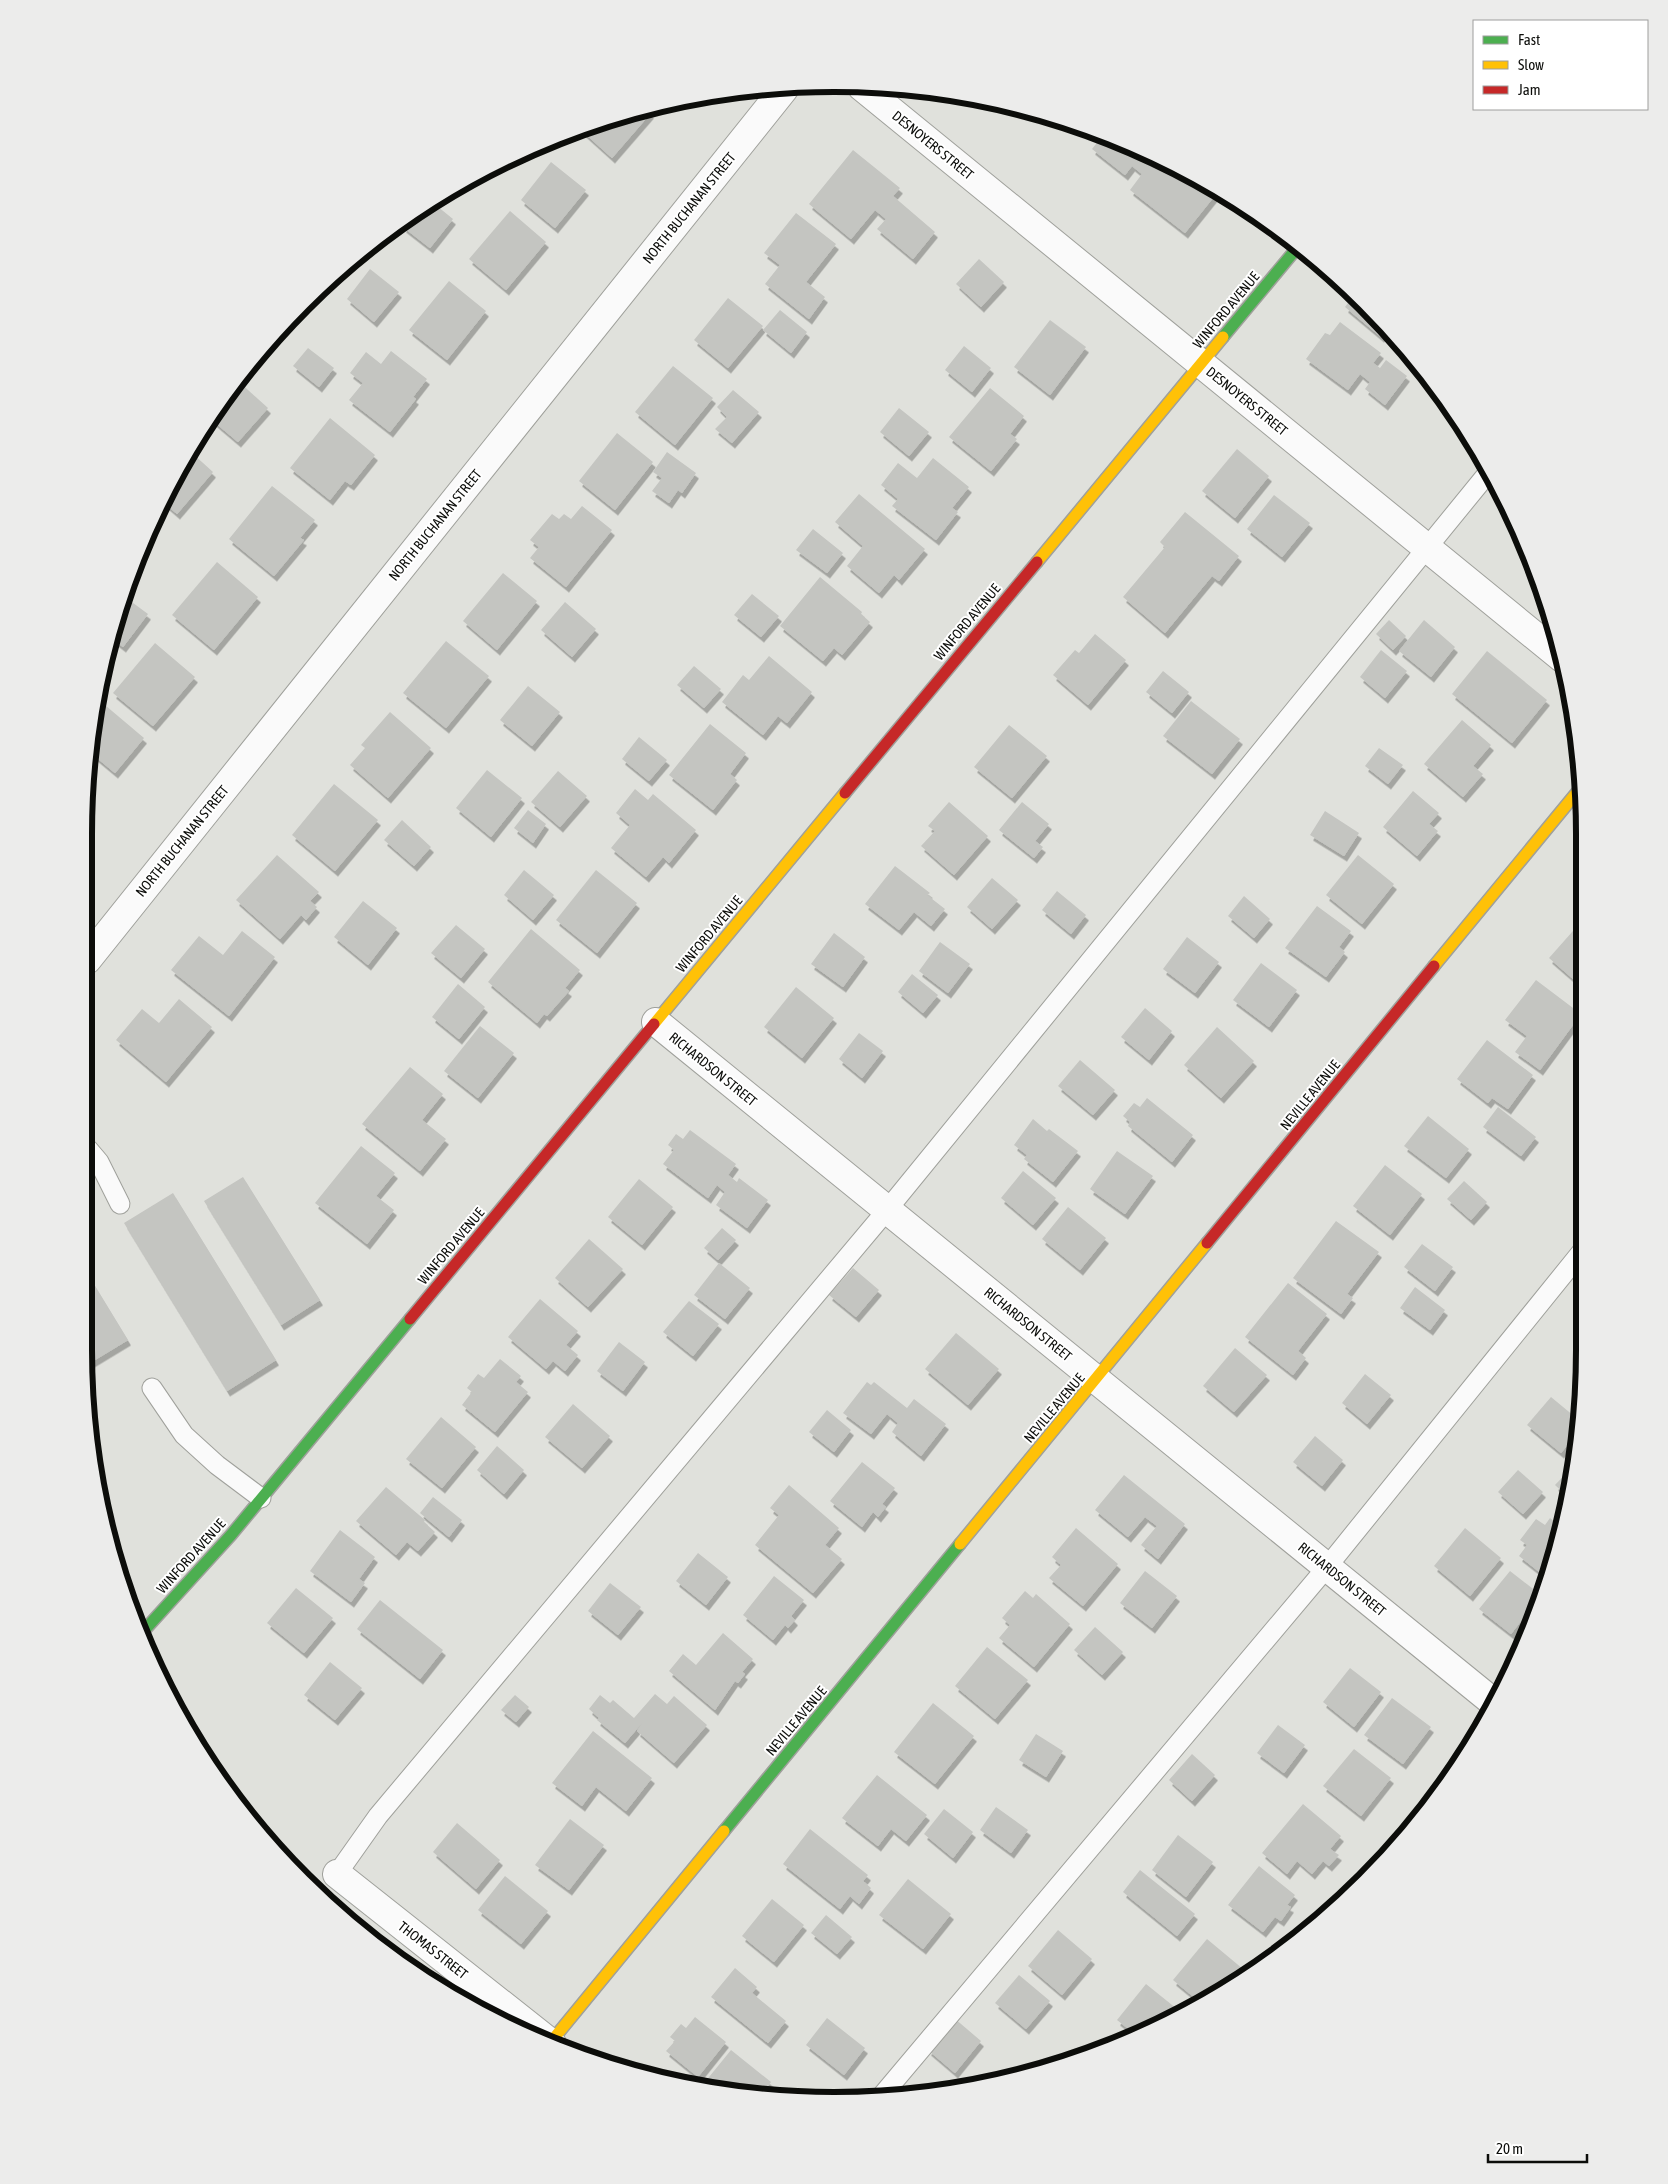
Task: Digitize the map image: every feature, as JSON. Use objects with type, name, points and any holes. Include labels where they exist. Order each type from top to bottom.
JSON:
[{"type":"street","name":"DESNOYERS STREET","points":[[871,94],[1552,650]]},
{"type":"street","name":"NORTH BUCHANAN STREET","points":[[92,954],[779,95]]},
{"type":"street","name":"WINFORD AVENUE","points":[[147,1628],[262,1498],[1293,253]]},
{"type":"street","name":"NEVILLE AVENUE","points":[[556,2037],[1574,795]]},
{"type":"street","name":"RICHARDSON STREET","points":[[656,1022],[1488,1698]]},
{"type":"street","name":"THOMAS STREET","points":[[337,1874],[528,2025]]},
{"type":"lane","points":[[337,1874],[378,1816],[887,1210],[1484,478]]},
{"type":"lane","points":[[92,1154],[99,1162],[120,1204]]},
{"type":"lane","points":[[887,2089],[1327,1567],[1576,1259]]},
{"type":"lane","points":[[152,1388],[184,1435],[217,1465],[262,1498]]},
{"type":"building","points":[[648,117],[612,158],[587,135]]},
{"type":"building","points":[[1098,142],[1118,149],[1162,169],[1214,197],[1185,233],[1130,190],[1142,174],[1132,166],[1125,175],[1092,149]]},
{"type":"building","points":[[853,150],[900,188],[893,196],[935,232],[913,259],[877,229],[886,219],[875,210],[851,239],[809,204]]},
{"type":"building","points":[[551,162],[586,190],[555,228],[521,200]]},
{"type":"building","points":[[438,207],[453,219],[430,248],[406,229]]},
{"type":"building","points":[[510,211],[546,242],[506,290],[469,259]]},
{"type":"building","points":[[796,213],[836,244],[806,282],[825,297],[809,319],[765,284],[780,265],[764,253]]},
{"type":"building","points":[[979,259],[1004,282],[981,307],[956,284]]},
{"type":"building","points":[[370,269],[399,292],[374,322],[347,299]]},
{"type":"building","points":[[449,281],[486,311],[447,360],[409,330]]},
{"type":"building","points":[[728,298],[763,326],[728,368],[694,340]]},
{"type":"building","points":[[1349,302],[1382,336],[1381,337],[1345,307]]},
{"type":"building","points":[[780,310],[807,332],[791,353],[763,330]]},
{"type":"building","points":[[1050,320],[1086,347],[1050,395],[1014,367]]},
{"type":"building","points":[[1340,322],[1381,353],[1373,363],[1380,368],[1386,360],[1407,376],[1385,405],[1365,389],[1370,382],[1360,374],[1348,390],[1306,359],[1325,333],[1330,335]]},
{"type":"building","points":[[964,346],[991,368],[972,392],[945,370]]},
{"type":"building","points":[[308,348],[334,368],[319,387],[293,366]]},
{"type":"building","points":[[391,351],[427,379],[413,397],[416,399],[390,432],[349,400],[363,383],[350,373],[366,352],[381,364]]},
{"type":"building","points":[[673,366],[713,398],[675,445],[635,412]]},
{"type":"building","points":[[244,386],[268,408],[238,442],[216,423]]},
{"type":"building","points":[[990,388],[1024,416],[1010,434],[1017,439],[991,471],[949,437]]},
{"type":"building","points":[[733,390],[759,412],[732,443],[715,429],[727,417],[717,407]]},
{"type":"building","points":[[899,408],[929,432],[909,456],[880,432]]},
{"type":"building","points":[[330,418],[375,455],[351,485],[345,481],[330,500],[290,468]]},
{"type":"building","points":[[617,433],[653,462],[615,510],[579,481]]},
{"type":"building","points":[[1237,449],[1269,476],[1235,518],[1202,491]]},
{"type":"building","points":[[667,452],[696,473],[682,493],[678,490],[669,503],[652,491],[662,478],[653,472]]},
{"type":"building","points":[[196,457],[213,472],[177,514],[169,507]]},
{"type":"building","points":[[933,458],[969,487],[952,508],[958,512],[936,540],[892,506],[898,499],[881,485],[898,463],[917,478]]},
{"type":"building","points":[[272,486],[315,520],[300,538],[304,540],[274,576],[229,539]]},
{"type":"building","points":[[859,494],[925,549],[899,580],[894,575],[879,593],[847,566],[863,546],[835,522]]},
{"type":"building","points":[[1274,495],[1310,523],[1282,557],[1247,529]]},
{"type":"building","points":[[582,506],[612,530],[566,587],[530,558],[539,547],[530,540],[552,514],[559,519],[564,514],[571,519]]},
{"type":"building","points":[[1185,512],[1239,556],[1219,581],[1212,576],[1165,633],[1123,597],[1165,547],[1160,542]]},
{"type":"building","points":[[813,529],[843,553],[827,573],[796,550]]},
{"type":"building","points":[[217,562],[258,597],[214,650],[172,615]]},
{"type":"building","points":[[503,573],[537,601],[497,650],[463,621]]},
{"type":"building","points":[[820,577],[862,612],[861,614],[870,622],[842,655],[834,648],[823,661],[780,626]]},
{"type":"building","points":[[752,594],[779,616],[761,637],[734,615]]},
{"type":"building","points":[[130,601],[148,614],[123,647],[118,643]]},
{"type":"building","points":[[565,602],[596,629],[572,657],[541,630]]},
{"type":"building","points":[[1389,620],[1406,636],[1393,650],[1376,634]]},
{"type":"building","points":[[1424,620],[1455,647],[1431,677],[1399,651]]},
{"type":"building","points":[[1095,634],[1126,660],[1088,705],[1053,675],[1075,650],[1079,653]]},
{"type":"building","points":[[446,641],[489,676],[446,728],[403,693]]},
{"type":"building","points":[[155,643],[195,677],[153,726],[113,693]]},
{"type":"building","points":[[1381,650],[1407,671],[1385,698],[1360,677]]},
{"type":"building","points":[[1487,651],[1547,700],[1512,743],[1452,694]]},
{"type":"building","points":[[769,656],[812,692],[787,723],[778,716],[763,735],[722,702],[743,675],[749,680]]},
{"type":"building","points":[[694,666],[721,689],[704,708],[677,685]]},
{"type":"building","points":[[1163,671],[1189,692],[1172,713],[1146,692]]},
{"type":"building","points":[[528,686],[560,712],[532,746],[500,720]]},
{"type":"building","points":[[1191,701],[1240,739],[1212,774],[1163,736]]},
{"type":"building","points":[[104,705],[144,738],[115,773],[97,758]]},
{"type":"building","points":[[390,712],[431,748],[388,798],[350,765],[365,748],[361,745]]},
{"type":"building","points":[[1462,720],[1491,745],[1473,766],[1483,774],[1463,797],[1424,764]]},
{"type":"building","points":[[710,724],[746,753],[730,774],[737,780],[713,810],[669,775]]},
{"type":"building","points":[[1009,725],[1047,756],[1012,798],[974,767]]},
{"type":"building","points":[[639,737],[667,760],[649,781],[622,759]]},
{"type":"building","points":[[1379,748],[1403,765],[1388,784],[1365,766]]},
{"type":"building","points":[[487,770],[522,798],[491,837],[456,808]]},
{"type":"building","points":[[558,771],[587,796],[560,827],[531,802]]},
{"type":"building","points":[[334,784],[378,820],[335,871],[292,835]]},
{"type":"building","points":[[635,789],[648,800],[653,794],[696,830],[669,863],[663,857],[646,877],[611,848],[630,825],[616,813]]},
{"type":"building","points":[[1413,791],[1439,813],[1429,824],[1438,831],[1417,856],[1383,827]]},
{"type":"building","points":[[949,802],[988,836],[954,875],[921,846],[935,831],[928,826]]},
{"type":"building","points":[[1022,802],[1049,824],[1035,841],[1043,847],[1034,858],[999,830]]},
{"type":"building","points":[[528,810],[546,824],[533,843],[514,828]]},
{"type":"building","points":[[1325,811],[1359,833],[1344,856],[1310,835]]},
{"type":"building","points":[[402,820],[431,847],[414,866],[384,840]]},
{"type":"building","points":[[277,855],[319,892],[310,901],[317,907],[306,920],[301,915],[280,939],[236,900]]},
{"type":"building","points":[[1358,855],[1394,884],[1362,924],[1326,895]]},
{"type":"building","points":[[895,866],[930,893],[927,895],[945,909],[931,926],[914,912],[899,930],[865,904]]},
{"type":"building","points":[[524,870],[554,895],[533,920],[504,895]]},
{"type":"building","points":[[596,870],[637,903],[597,953],[556,920]]},
{"type":"building","points":[[992,878],[1018,900],[992,929],[967,907]]},
{"type":"building","points":[[1057,891],[1086,915],[1071,934],[1042,910]]},
{"type":"building","points":[[1244,896],[1270,919],[1254,938],[1228,916]]},
{"type":"building","points":[[363,901],[397,928],[368,965],[334,937]]},
{"type":"building","points":[[1317,906],[1351,931],[1339,947],[1345,952],[1326,977],[1285,948]]},
{"type":"building","points":[[456,925],[485,949],[461,978],[431,953]]},
{"type":"building","points":[[1576,928],[1576,982],[1549,958]]},
{"type":"building","points":[[531,929],[580,970],[565,988],[569,991],[547,1016],[544,1014],[537,1023],[488,982]]},
{"type":"building","points":[[242,931],[275,957],[229,1016],[171,970],[199,936],[223,955]]},
{"type":"building","points":[[834,933],[865,957],[843,987],[811,964]]},
{"type":"building","points":[[1187,937],[1219,962],[1195,993],[1163,969]]},
{"type":"building","points":[[940,942],[970,964],[948,993],[919,971]]},
{"type":"building","points":[[1261,963],[1297,990],[1269,1027],[1233,1000]]},
{"type":"building","points":[[912,974],[938,995],[923,1013],[898,992]]},
{"type":"building","points":[[1536,980],[1576,1010],[1576,1021],[1540,1070],[1515,1052],[1527,1036],[1505,1020]]},
{"type":"building","points":[[458,984],[485,1007],[459,1039],[432,1017]]},
{"type":"building","points":[[796,987],[834,1018],[802,1058],[764,1027]]},
{"type":"building","points":[[179,999],[212,1027],[166,1082],[116,1040],[142,1009],[159,1023]]},
{"type":"building","points":[[1145,1008],[1172,1031],[1149,1060],[1121,1037]]},
{"type":"building","points":[[480,1026],[514,1053],[478,1098],[444,1071]]},
{"type":"building","points":[[1217,1027],[1254,1061],[1221,1098],[1184,1065]]},
{"type":"building","points":[[859,1033],[883,1051],[862,1078],[839,1059]]},
{"type":"building","points":[[1487,1040],[1533,1075],[1508,1109],[1492,1098],[1488,1103],[1457,1079]]},
{"type":"building","points":[[1080,1060],[1115,1090],[1093,1115],[1058,1086]]},
{"type":"building","points":[[410,1067],[443,1094],[422,1120],[446,1139],[420,1171],[362,1124]]},
{"type":"building","points":[[1147,1098],[1193,1135],[1172,1162],[1128,1126],[1130,1122],[1123,1116],[1134,1103],[1140,1107]]},
{"type":"building","points":[[1498,1107],[1536,1137],[1521,1156],[1483,1127]]},
{"type":"building","points":[[1428,1116],[1469,1149],[1446,1178],[1404,1146]]},
{"type":"building","points":[[1033,1119],[1047,1131],[1049,1129],[1078,1151],[1053,1182],[1024,1159],[1027,1155],[1014,1145]]},
{"type":"building","points":[[690,1130],[736,1164],[728,1175],[737,1182],[739,1178],[768,1200],[747,1228],[716,1205],[725,1192],[717,1185],[708,1198],[663,1164],[674,1150],[668,1145],[676,1134],[683,1139]]},
{"type":"building","points":[[361,1146],[395,1173],[376,1196],[394,1210],[367,1244],[315,1203]]},
{"type":"building","points":[[1117,1151],[1153,1176],[1125,1214],[1090,1189]]},
{"type":"building","points":[[1385,1165],[1422,1194],[1390,1235],[1353,1206]]},
{"type":"building","points":[[1023,1171],[1056,1198],[1033,1225],[1001,1198]]},
{"type":"building","points":[[243,1177],[320,1300],[281,1325],[204,1201]]},
{"type":"building","points":[[639,1179],[673,1207],[642,1245],[608,1217]]},
{"type":"building","points":[[1464,1181],[1487,1202],[1471,1220],[1447,1199]]},
{"type":"building","points":[[173,1193],[276,1360],[227,1391],[124,1223]]},
{"type":"building","points":[[1068,1207],[1106,1238],[1080,1270],[1042,1239]]},
{"type":"building","points":[[1336,1221],[1379,1252],[1347,1294],[1353,1298],[1341,1314],[1293,1278]]},
{"type":"building","points":[[722,1228],[736,1240],[718,1260],[704,1248]]},
{"type":"building","points":[[589,1239],[623,1269],[588,1307],[555,1278]]},
{"type":"building","points":[[1422,1244],[1453,1267],[1435,1291],[1404,1267]]},
{"type":"building","points":[[719,1263],[750,1288],[725,1319],[694,1295]]},
{"type":"building","points":[[853,1268],[879,1290],[856,1317],[829,1295]]},
{"type":"building","points":[[92,1281],[128,1340],[92,1361]]},
{"type":"building","points":[[1288,1283],[1327,1314],[1298,1351],[1306,1358],[1293,1375],[1245,1337]]},
{"type":"building","points":[[1415,1287],[1445,1310],[1430,1330],[1400,1308]]},
{"type":"building","points":[[540,1299],[578,1331],[566,1345],[578,1355],[565,1371],[553,1361],[546,1369],[508,1337]]},
{"type":"building","points":[[689,1301],[719,1324],[693,1356],[663,1332]]},
{"type":"building","points":[[956,1333],[999,1369],[968,1405],[925,1369]]},
{"type":"building","points":[[619,1342],[645,1362],[623,1391],[597,1371]]},
{"type":"building","points":[[1235,1348],[1267,1375],[1234,1412],[1203,1386]]},
{"type":"building","points":[[500,1359],[521,1376],[516,1382],[528,1392],[495,1432],[462,1405],[472,1392],[467,1388],[478,1374],[484,1378]]},
{"type":"building","points":[[1365,1374],[1391,1395],[1367,1424],[1342,1403]]},
{"type":"building","points":[[867,1382],[871,1385],[874,1382],[907,1408],[914,1399],[946,1424],[921,1456],[892,1432],[898,1423],[887,1414],[871,1434],[843,1413]]},
{"type":"building","points":[[1551,1397],[1572,1415],[1569,1443],[1561,1453],[1527,1425]]},
{"type":"building","points":[[573,1404],[610,1436],[582,1468],[545,1437]]},
{"type":"building","points":[[827,1410],[851,1430],[834,1452],[809,1432]]},
{"type":"building","points":[[441,1417],[476,1447],[442,1488],[406,1459]]},
{"type":"building","points":[[1315,1436],[1343,1460],[1322,1486],[1293,1462]]},
{"type":"building","points":[[497,1446],[524,1470],[504,1494],[477,1470]]},
{"type":"building","points":[[862,1462],[895,1488],[882,1504],[886,1507],[878,1517],[873,1512],[862,1527],[830,1501]]},
{"type":"building","points":[[1518,1470],[1543,1492],[1523,1514],[1498,1492]]},
{"type":"building","points":[[1124,1475],[1185,1524],[1158,1559],[1141,1545],[1157,1526],[1145,1517],[1128,1537],[1095,1510]]},
{"type":"building","points":[[1564,1475],[1562,1491],[1555,1485]]},
{"type":"building","points":[[789,1485],[839,1528],[825,1545],[842,1559],[813,1593],[755,1545],[779,1515],[770,1508]]},
{"type":"building","points":[[386,1487],[425,1520],[424,1522],[435,1532],[418,1551],[407,1542],[396,1555],[356,1521]]},
{"type":"building","points":[[433,1497],[462,1520],[449,1537],[420,1513]]},
{"type":"building","points":[[1550,1518],[1555,1522],[1541,1573],[1519,1556],[1527,1545],[1520,1540],[1536,1519],[1545,1525]]},
{"type":"building","points":[[1076,1528],[1118,1564],[1083,1606],[1049,1578],[1061,1565],[1052,1557]]},
{"type":"building","points":[[1465,1528],[1501,1558],[1470,1596],[1434,1566]]},
{"type":"building","points":[[340,1530],[375,1557],[359,1579],[365,1583],[351,1602],[310,1571]]},
{"type":"building","points":[[698,1553],[728,1577],[706,1605],[676,1581]]},
{"type":"building","points":[[1145,1571],[1177,1596],[1152,1628],[1120,1603]]},
{"type":"building","points":[[1510,1571],[1535,1590],[1526,1614],[1511,1634],[1479,1609]]},
{"type":"building","points":[[774,1576],[804,1600],[791,1616],[795,1620],[788,1628],[785,1625],[773,1640],[743,1615]]},
{"type":"building","points":[[610,1583],[641,1607],[618,1635],[588,1611]]},
{"type":"building","points":[[296,1588],[333,1618],[304,1653],[267,1623]]},
{"type":"building","points":[[1025,1591],[1033,1598],[1036,1594],[1070,1624],[1034,1667],[999,1638],[1010,1625],[1002,1618]]},
{"type":"building","points":[[380,1600],[443,1650],[420,1679],[357,1629]]},
{"type":"building","points":[[1095,1627],[1123,1652],[1102,1675],[1074,1650]]},
{"type":"building","points":[[723,1633],[753,1659],[742,1672],[745,1674],[738,1683],[735,1681],[715,1710],[669,1671],[683,1654],[696,1665]]},
{"type":"building","points":[[987,1647],[1028,1680],[995,1719],[955,1686]]},
{"type":"building","points":[[330,1662],[362,1688],[335,1720],[304,1695]]},
{"type":"building","points":[[1350,1668],[1381,1692],[1354,1727],[1323,1702]]},
{"type":"building","points":[[655,1694],[667,1704],[674,1696],[707,1725],[674,1763],[637,1731],[642,1723],[625,1743],[597,1720],[599,1718],[589,1709],[600,1695],[610,1703],[613,1700],[634,1718]]},
{"type":"building","points":[[515,1695],[529,1707],[516,1722],[501,1710]]},
{"type":"building","points":[[1392,1698],[1431,1727],[1403,1764],[1364,1735]]},
{"type":"building","points":[[933,1703],[974,1736],[935,1784],[894,1752]]},
{"type":"building","points":[[1278,1725],[1305,1745],[1284,1773],[1257,1753]]},
{"type":"building","points":[[593,1731],[652,1778],[626,1811],[596,1787],[582,1806],[552,1783]]},
{"type":"building","points":[[1036,1734],[1063,1751],[1046,1777],[1019,1760]]},
{"type":"building","points":[[1354,1749],[1391,1778],[1361,1816],[1323,1786]]},
{"type":"building","points":[[1192,1754],[1215,1775],[1192,1801],[1169,1780]]},
{"type":"building","points":[[877,1775],[927,1815],[906,1841],[891,1829],[878,1846],[842,1818]]},
{"type":"building","points":[[1303,1804],[1341,1836],[1330,1849],[1339,1855],[1329,1866],[1323,1861],[1312,1874],[1297,1861],[1287,1874],[1262,1853]]},
{"type":"building","points":[[996,1807],[1028,1830],[1011,1853],[980,1830]]},
{"type":"building","points":[[944,1809],[973,1832],[953,1858],[924,1834]]},
{"type":"building","points":[[570,1819],[604,1845],[569,1890],[535,1865]]},
{"type":"building","points":[[457,1823],[500,1860],[476,1889],[433,1852]]},
{"type":"building","points":[[810,1829],[868,1875],[863,1881],[871,1888],[859,1904],[850,1896],[840,1909],[783,1864]]},
{"type":"building","points":[[1178,1835],[1213,1862],[1186,1897],[1152,1870]]},
{"type":"building","points":[[1259,1866],[1295,1895],[1287,1905],[1291,1907],[1281,1921],[1275,1917],[1263,1932],[1228,1905]]},
{"type":"building","points":[[1140,1870],[1195,1914],[1177,1936],[1123,1892]]},
{"type":"building","points":[[505,1876],[548,1911],[521,1944],[478,1910]]},
{"type":"building","points":[[908,1879],[951,1914],[923,1949],[879,1915]]},
{"type":"building","points":[[772,1899],[804,1925],[774,1962],[742,1936]]},
{"type":"building","points":[[826,1915],[852,1937],[837,1954],[811,1933]]},
{"type":"building","points":[[1058,1930],[1092,1959],[1062,1995],[1028,1966]]},
{"type":"building","points":[[1207,1939],[1243,1969],[1194,1998],[1173,1980]]},
{"type":"building","points":[[735,1968],[757,1987],[752,1993],[786,2021],[768,2043],[711,1997]]},
{"type":"building","points":[[1019,1975],[1050,2001],[1026,2029],[995,2003]]},
{"type":"building","points":[[1146,1984],[1176,2008],[1129,2030],[1117,2020]]},
{"type":"building","points":[[695,2017],[726,2042],[698,2077],[666,2051],[675,2041],[670,2037],[681,2024],[686,2028]]},
{"type":"building","points":[[827,2018],[865,2048],[844,2075],[806,2045]]},
{"type":"building","points":[[954,2018],[981,2041],[955,2073],[928,2050]]},
{"type":"building","points":[[731,2050],[771,2082],[766,2088],[707,2080]]},
{"type":"traffic: fast","points":[[1223,337],[1293,253]]},
{"type":"traffic: fast","points":[[147,1628],[231,1535],[410,1319]]},
{"type":"traffic: fast","points":[[724,1831],[960,1544]]},
{"type":"traffic: slow","points":[[1037,562],[1223,337]]},
{"type":"traffic: slow","points":[[654,1024],[845,793]]},
{"type":"traffic: slow","points":[[1434,966],[1574,795]]},
{"type":"traffic: slow","points":[[960,1544],[1207,1243]]},
{"type":"traffic: slow","points":[[555,2037],[724,1831]]},
{"type":"traffic: jam","points":[[845,793],[1037,562]]},
{"type":"traffic: jam","points":[[1207,1243],[1434,966]]},
{"type":"traffic: jam","points":[[410,1319],[654,1024]]}]
